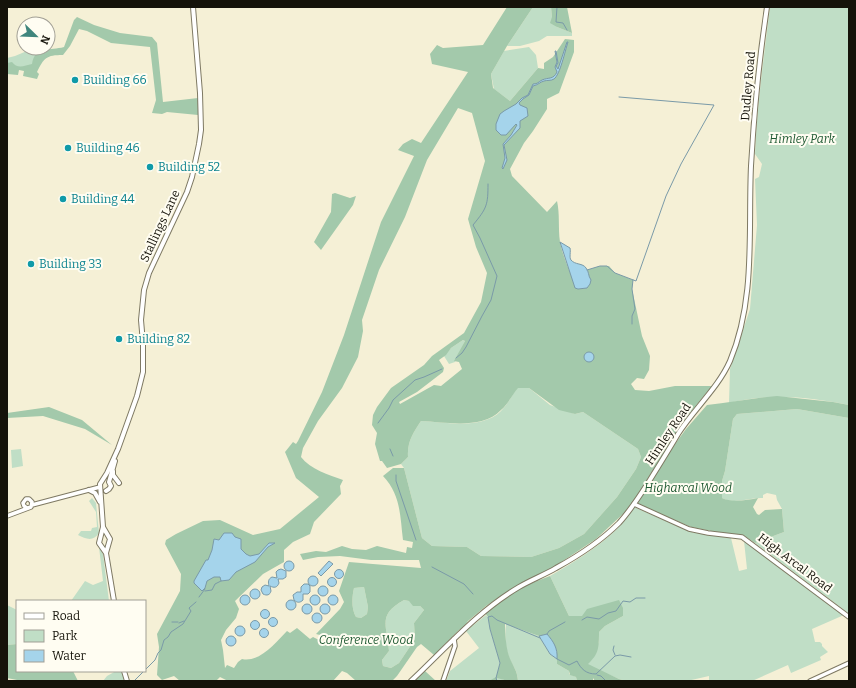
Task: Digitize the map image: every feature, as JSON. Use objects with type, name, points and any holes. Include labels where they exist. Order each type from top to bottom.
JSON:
[{"type":"main road","name":"Stallings Lane","points":[[118,449],[137,396],[143,372],[143,343],[140,320],[144,290],[149,273],[187,192],[192,177],[199,144],[201,130],[200,93],[193,7]]},
{"type":"main road","name":"Dudley Road","points":[[751,167],[756,102],[767,7]]},
{"type":"main road","name":"Himley Road","points":[[411,681],[485,610],[519,587],[580,554],[620,522],[634,504],[681,430],[724,374],[739,335],[746,310],[751,167]]},
{"type":"main road","points":[[102,506],[106,491],[110,488],[109,482],[118,449]]},
{"type":"main road","points":[[114,600],[106,553],[98,540],[103,527],[100,484],[118,449]]},
{"type":"main road","points":[[113,468],[114,475],[119,483]]},
{"type":"main road","points":[[102,481],[106,480],[109,482]]},
{"type":"main road","points":[[100,488],[106,491]]},
{"type":"main road","points":[[89,490],[95,494],[102,506]]},
{"type":"main road","points":[[103,527],[110,540],[106,553]]},
{"type":"main road","points":[[100,537],[103,535],[107,536]]},
{"type":"main road","points":[[101,546],[109,544]]},
{"type":"street","points":[[32,503],[100,488]]},
{"type":"street","points":[[14,513],[26,499],[29,499],[32,503]]},
{"type":"street","points":[[7,516],[30,508],[32,503]]},
{"type":"street","points":[[23,504],[27,508]]},
{"type":"street","name":"High Arcal Road","points":[[634,504],[689,529],[742,537],[849,617]]},
{"type":"street","points":[[443,681],[455,646],[454,639]]},
{"type":"street","points":[[810,681],[849,663]]},
{"type":"green space","name":"Conference Wood","points":[[507,7],[533,7],[507,46],[491,74],[493,88],[510,101],[538,68],[544,69],[544,63],[553,57],[565,39],[574,40],[574,52],[559,93],[547,99],[547,109],[524,143],[510,169],[512,176],[547,212],[557,201],[561,247],[570,273],[578,289],[585,288],[589,278],[587,270],[600,266],[609,266],[615,273],[633,280],[632,289],[642,336],[650,356],[649,370],[644,379],[637,378],[631,384],[635,390],[649,391],[675,386],[712,386],[685,419],[635,499],[624,513],[596,539],[551,569],[510,590],[486,606],[468,621],[463,628],[459,630],[434,655],[421,644],[417,647],[392,681],[356,681],[347,673],[342,671],[333,681],[228,681],[220,677],[216,681],[180,681],[174,676],[162,680],[157,675],[159,647],[157,634],[180,591],[181,574],[165,544],[166,540],[203,521],[220,520],[253,535],[280,529],[319,497],[296,478],[285,452],[293,442],[296,444],[298,441],[322,392],[344,335],[381,222],[414,156],[398,150],[403,144],[412,139],[421,143],[468,72],[432,64],[430,54],[437,45],[443,48],[483,45]],"holes":[[[458,108],[472,113],[485,161],[468,219],[476,247],[487,273],[481,302],[464,333],[432,356],[424,365],[391,388],[377,407],[373,415],[372,425],[377,433],[375,444],[380,461],[382,461],[387,468],[401,464],[408,457],[410,442],[421,421],[474,423],[484,420],[501,410],[518,388],[529,388],[559,410],[575,414],[583,412],[638,449],[641,457],[636,469],[617,497],[584,534],[559,548],[531,557],[481,556],[467,547],[432,546],[422,538],[404,468],[393,468],[383,476],[389,483],[399,506],[403,540],[413,542],[412,548],[407,547],[406,553],[377,546],[366,550],[352,549],[342,546],[326,552],[316,551],[300,554],[303,560],[318,557],[340,556],[371,560],[419,560],[421,568],[349,562],[339,591],[344,602],[340,609],[316,634],[328,637],[330,639],[328,641],[323,642],[313,637],[310,639],[297,628],[290,633],[287,631],[273,646],[261,655],[255,658],[242,659],[234,668],[227,665],[225,668],[221,640],[226,630],[236,618],[239,609],[235,601],[263,574],[284,562],[284,550],[293,542],[310,534],[314,522],[341,494],[340,486],[343,480],[309,465],[301,457],[303,448],[318,421],[342,388],[358,357],[363,331],[362,320],[379,270],[405,217],[427,160]],[[463,340],[465,341],[454,361],[459,362],[462,369],[441,386],[434,385],[400,404],[399,402],[417,392],[443,372],[444,368],[439,360],[446,355],[451,348]],[[364,587],[368,607],[367,614],[361,618],[356,617],[353,610],[352,599],[354,588]],[[404,600],[409,601],[413,606],[420,606],[424,610],[414,623],[415,639],[399,663],[391,668],[383,666],[382,660],[389,651],[386,627],[387,616],[396,605]]]},
{"type":"green space","points":[[533,7],[551,7],[552,17],[557,27],[572,33],[572,36],[547,36],[539,41],[520,46],[507,46]]},
{"type":"green space","points":[[551,7],[567,7],[572,33],[550,23],[552,17]]},
{"type":"green space","name":"Himley Park","points":[[770,7],[849,7],[849,405],[789,397],[759,398],[729,403],[730,369],[750,309],[757,225],[755,179],[759,177],[762,164],[755,154],[757,117]]},
{"type":"green space","points":[[77,17],[94,25],[120,33],[152,37],[157,43],[163,102],[198,98],[198,115],[167,112],[162,114],[152,113],[156,100],[150,47],[111,43],[87,31],[79,29],[70,46],[63,55],[56,56],[56,48],[64,47],[74,20]]},
{"type":"green space","points":[[529,47],[536,55],[538,68],[510,101],[494,89],[491,74],[504,51]]},
{"type":"green space","points":[[15,56],[40,56],[32,70],[7,68],[7,58]]},
{"type":"green space","points":[[35,56],[53,56],[44,60],[37,72],[39,74],[37,79],[23,76],[24,71],[19,70],[18,75],[7,74],[7,63],[12,62],[16,66],[32,64]]},
{"type":"green space","points":[[335,193],[350,198],[356,196],[353,205],[321,250],[314,242],[331,212],[332,194]]},
{"type":"green space","points":[[463,340],[465,341],[455,362],[449,364],[444,356],[451,348]]},
{"type":"green space","points":[[517,388],[529,388],[550,405],[575,414],[583,412],[638,449],[641,457],[636,469],[617,497],[584,534],[559,548],[531,557],[481,556],[467,547],[432,546],[422,538],[404,468],[401,464],[408,457],[408,447],[413,434],[421,421],[463,424],[484,421],[501,411]]},
{"type":"green space","name":"Higharcal Wood","points":[[777,396],[849,405],[849,418],[797,409],[737,414],[733,419],[725,471],[722,481],[722,498],[735,501],[758,498],[753,507],[759,515],[765,510],[782,509],[784,532],[755,543],[743,535],[691,527],[637,504],[667,455],[686,429],[707,405]]},
{"type":"green space","points":[[49,407],[82,420],[112,445],[85,429],[43,416],[7,418],[7,413]]},
{"type":"green space","points":[[797,409],[849,418],[848,613],[755,543],[784,532],[782,509],[776,495],[767,493],[763,495],[763,498],[737,501],[722,498],[722,481],[725,471],[733,419],[737,414]]},
{"type":"green space","points":[[21,449],[23,466],[12,468],[11,450]]},
{"type":"green space","points":[[92,498],[96,503],[99,533],[94,538],[89,539],[78,535],[81,531],[91,531],[92,528],[97,527],[96,512],[89,501]]},
{"type":"green space","points":[[634,507],[691,532],[731,538],[739,571],[747,569],[744,541],[746,542],[844,615],[812,629],[815,642],[820,642],[828,652],[820,657],[821,660],[791,673],[788,665],[752,681],[709,681],[709,676],[687,681],[626,681],[587,665],[599,642],[599,632],[605,626],[623,616],[569,616],[550,576],[593,549],[609,536],[619,527]]},
{"type":"green space","points":[[99,547],[103,554],[109,600],[72,600],[85,581],[93,585],[103,581]]},
{"type":"green space","points":[[550,576],[569,616],[582,616],[587,609],[619,600],[623,608],[623,616],[605,626],[599,632],[598,650],[588,664],[626,681],[595,681],[593,678],[593,681],[577,681],[576,677],[570,675],[569,671],[557,664],[557,654],[547,634],[539,636],[505,624],[508,652],[510,660],[516,671],[518,681],[508,681],[497,678],[497,681],[489,681],[496,677],[500,663],[488,617],[485,613],[521,587]]},
{"type":"green space","points":[[364,587],[368,607],[367,614],[361,618],[356,617],[354,614],[352,602],[354,588]]},
{"type":"green space","points":[[404,600],[415,603],[424,610],[414,623],[415,639],[399,663],[391,668],[383,666],[382,660],[389,651],[386,627],[387,616],[396,605]]},
{"type":"green space","points":[[7,605],[16,610],[16,644],[7,645]]},
{"type":"green space","points":[[486,615],[488,617],[500,663],[496,677],[508,681],[497,681],[496,678],[489,681],[446,681],[450,671],[479,648],[466,631]]},
{"type":"green space","points":[[506,624],[539,636],[550,654],[557,659],[557,664],[569,671],[569,674],[576,677],[577,681],[518,681],[516,671],[507,649],[505,636]]},
{"type":"green space","points":[[16,644],[16,672],[74,672],[78,681],[17,681],[7,678],[7,645]]},
{"type":"green space","points":[[425,671],[436,681],[414,681]]},
{"type":"green space","points":[[114,672],[122,672],[125,681],[103,681],[107,676]]},
{"type":"water","points":[[567,42],[562,62],[556,77],[553,80],[544,81],[533,86],[529,95],[519,103],[527,108],[528,116],[520,121],[520,128],[504,145],[507,160],[503,169],[505,158],[503,144],[517,125],[516,124],[506,135],[501,135],[496,130],[496,124],[500,114],[528,95],[533,84],[554,76],[557,72],[555,67],[557,62],[555,51],[558,63],[556,66],[558,69]]},
{"type":"water","points":[[560,242],[570,248],[571,260],[585,266],[587,269],[591,280],[587,288],[575,288]]},
{"type":"water","points":[[589,352],[594,357],[589,362],[584,357]]},
{"type":"water","points":[[224,533],[232,533],[235,537],[241,539],[241,549],[250,556],[259,554],[269,543],[275,543],[268,547],[255,562],[236,572],[229,580],[221,581],[220,577],[214,577],[207,581],[205,588],[202,591],[194,583],[194,581],[206,560],[208,560],[214,539],[219,540]]},
{"type":"water","points":[[287,561],[291,561],[293,562],[293,570],[287,571],[284,568],[284,564]]},
{"type":"water","points":[[329,561],[333,564],[321,576],[318,573]]},
{"type":"water","points":[[281,569],[286,571],[286,577],[283,579],[278,579],[279,583],[276,587],[270,586],[271,591],[268,595],[263,594],[261,590],[262,587],[265,585],[269,586],[268,582],[270,579],[272,577],[277,578],[276,572]]},
{"type":"water","points":[[337,570],[341,570],[343,574],[341,578],[337,578],[335,576],[335,572]]},
{"type":"water","points":[[311,576],[315,576],[317,577],[317,585],[311,586],[308,583],[308,579]]},
{"type":"water","points":[[330,578],[334,578],[336,582],[334,586],[330,586],[328,584],[328,580]]},
{"type":"water","points":[[304,584],[308,584],[310,586],[310,592],[308,594],[303,594],[302,601],[296,602],[293,595],[297,592],[301,592],[301,587]]},
{"type":"water","points":[[321,586],[325,586],[327,587],[327,595],[321,596],[318,593],[318,589]]},
{"type":"water","points":[[253,589],[257,589],[259,590],[259,598],[253,599],[250,596],[250,592]]},
{"type":"water","points":[[243,595],[247,595],[249,596],[249,604],[243,605],[240,602],[240,598]]},
{"type":"water","points":[[313,595],[317,595],[319,596],[319,604],[313,605],[310,602],[310,598]]},
{"type":"water","points":[[331,595],[335,595],[337,596],[337,604],[331,605],[328,602],[328,598]]},
{"type":"water","points":[[289,600],[293,600],[295,601],[295,609],[289,610],[286,607],[286,603]]},
{"type":"water","points":[[305,604],[309,604],[311,605],[311,613],[305,614],[302,611],[302,607]]},
{"type":"water","points":[[323,604],[327,604],[329,605],[329,613],[323,614],[320,611],[320,607]]},
{"type":"water","points":[[263,610],[267,610],[269,614],[267,618],[263,618],[261,616],[261,612]]},
{"type":"water","points":[[315,613],[319,613],[321,614],[321,622],[315,623],[312,620],[312,616]]},
{"type":"water","points":[[271,618],[275,618],[277,622],[275,626],[271,626],[269,624],[269,620]]},
{"type":"water","points":[[253,621],[257,621],[259,625],[257,629],[253,629],[251,627],[251,623]]},
{"type":"water","points":[[238,626],[242,626],[244,627],[244,635],[238,636],[235,633],[235,629]]},
{"type":"water","points":[[262,629],[266,629],[268,633],[266,637],[262,637],[260,635],[260,631]]},
{"type":"water","points":[[547,634],[555,645],[557,659],[550,654],[539,636]]},
{"type":"water","points":[[229,636],[233,636],[235,637],[235,645],[229,646],[226,643],[226,639]]},
{"type":"waterway","points":[[557,7],[556,22],[563,23],[567,30]]},
{"type":"waterway","points":[[587,270],[600,266],[607,266],[615,273],[636,281],[666,196],[681,164],[714,105],[619,97]]},
{"type":"waterway","points":[[456,358],[466,347],[491,300],[497,276],[473,225],[486,206],[488,184]]},
{"type":"waterway","points":[[632,324],[632,316],[635,309],[632,289],[633,280]]},
{"type":"waterway","points":[[378,423],[393,400],[415,380],[442,369]]},
{"type":"waterway","points":[[390,449],[393,456]]},
{"type":"waterway","points":[[396,475],[396,481],[416,540]]},
{"type":"waterway","points":[[432,567],[464,584],[473,594]]},
{"type":"waterway","points":[[205,591],[212,590],[215,584],[221,581]]},
{"type":"waterway","points":[[199,597],[205,589]]},
{"type":"waterway","points":[[582,620],[587,617],[599,619],[608,613],[616,611],[623,601],[630,602],[636,598],[645,598]]},
{"type":"waterway","points":[[146,669],[155,660],[161,650],[164,640],[171,632],[183,624],[191,611],[189,608],[196,602]]},
{"type":"waterway","points":[[497,681],[496,678],[500,663],[488,617],[492,616],[497,620],[540,638]]},
{"type":"waterway","points":[[179,623],[184,621]]},
{"type":"waterway","points":[[172,622],[178,622]]},
{"type":"waterway","points":[[547,634],[549,631],[565,622]]},
{"type":"waterway","points":[[614,646],[613,650],[615,655]]},
{"type":"waterway","points":[[557,659],[569,665],[577,661],[584,670],[589,673],[596,674],[615,656],[620,655],[631,657]]},
{"type":"waterway","points":[[134,681],[143,672]]},
{"type":"waterway","points":[[597,675],[601,676],[606,681]]},
{"type":"place","name":"Building 66","points":[[75,80]]},
{"type":"place","name":"Building 46","points":[[68,148]]},
{"type":"place","name":"Building 52","points":[[150,167]]},
{"type":"place","name":"Building 44","points":[[63,199]]},
{"type":"place","name":"Building 33","points":[[31,264]]},
{"type":"place","name":"Building 82","points":[[119,339]]}]
